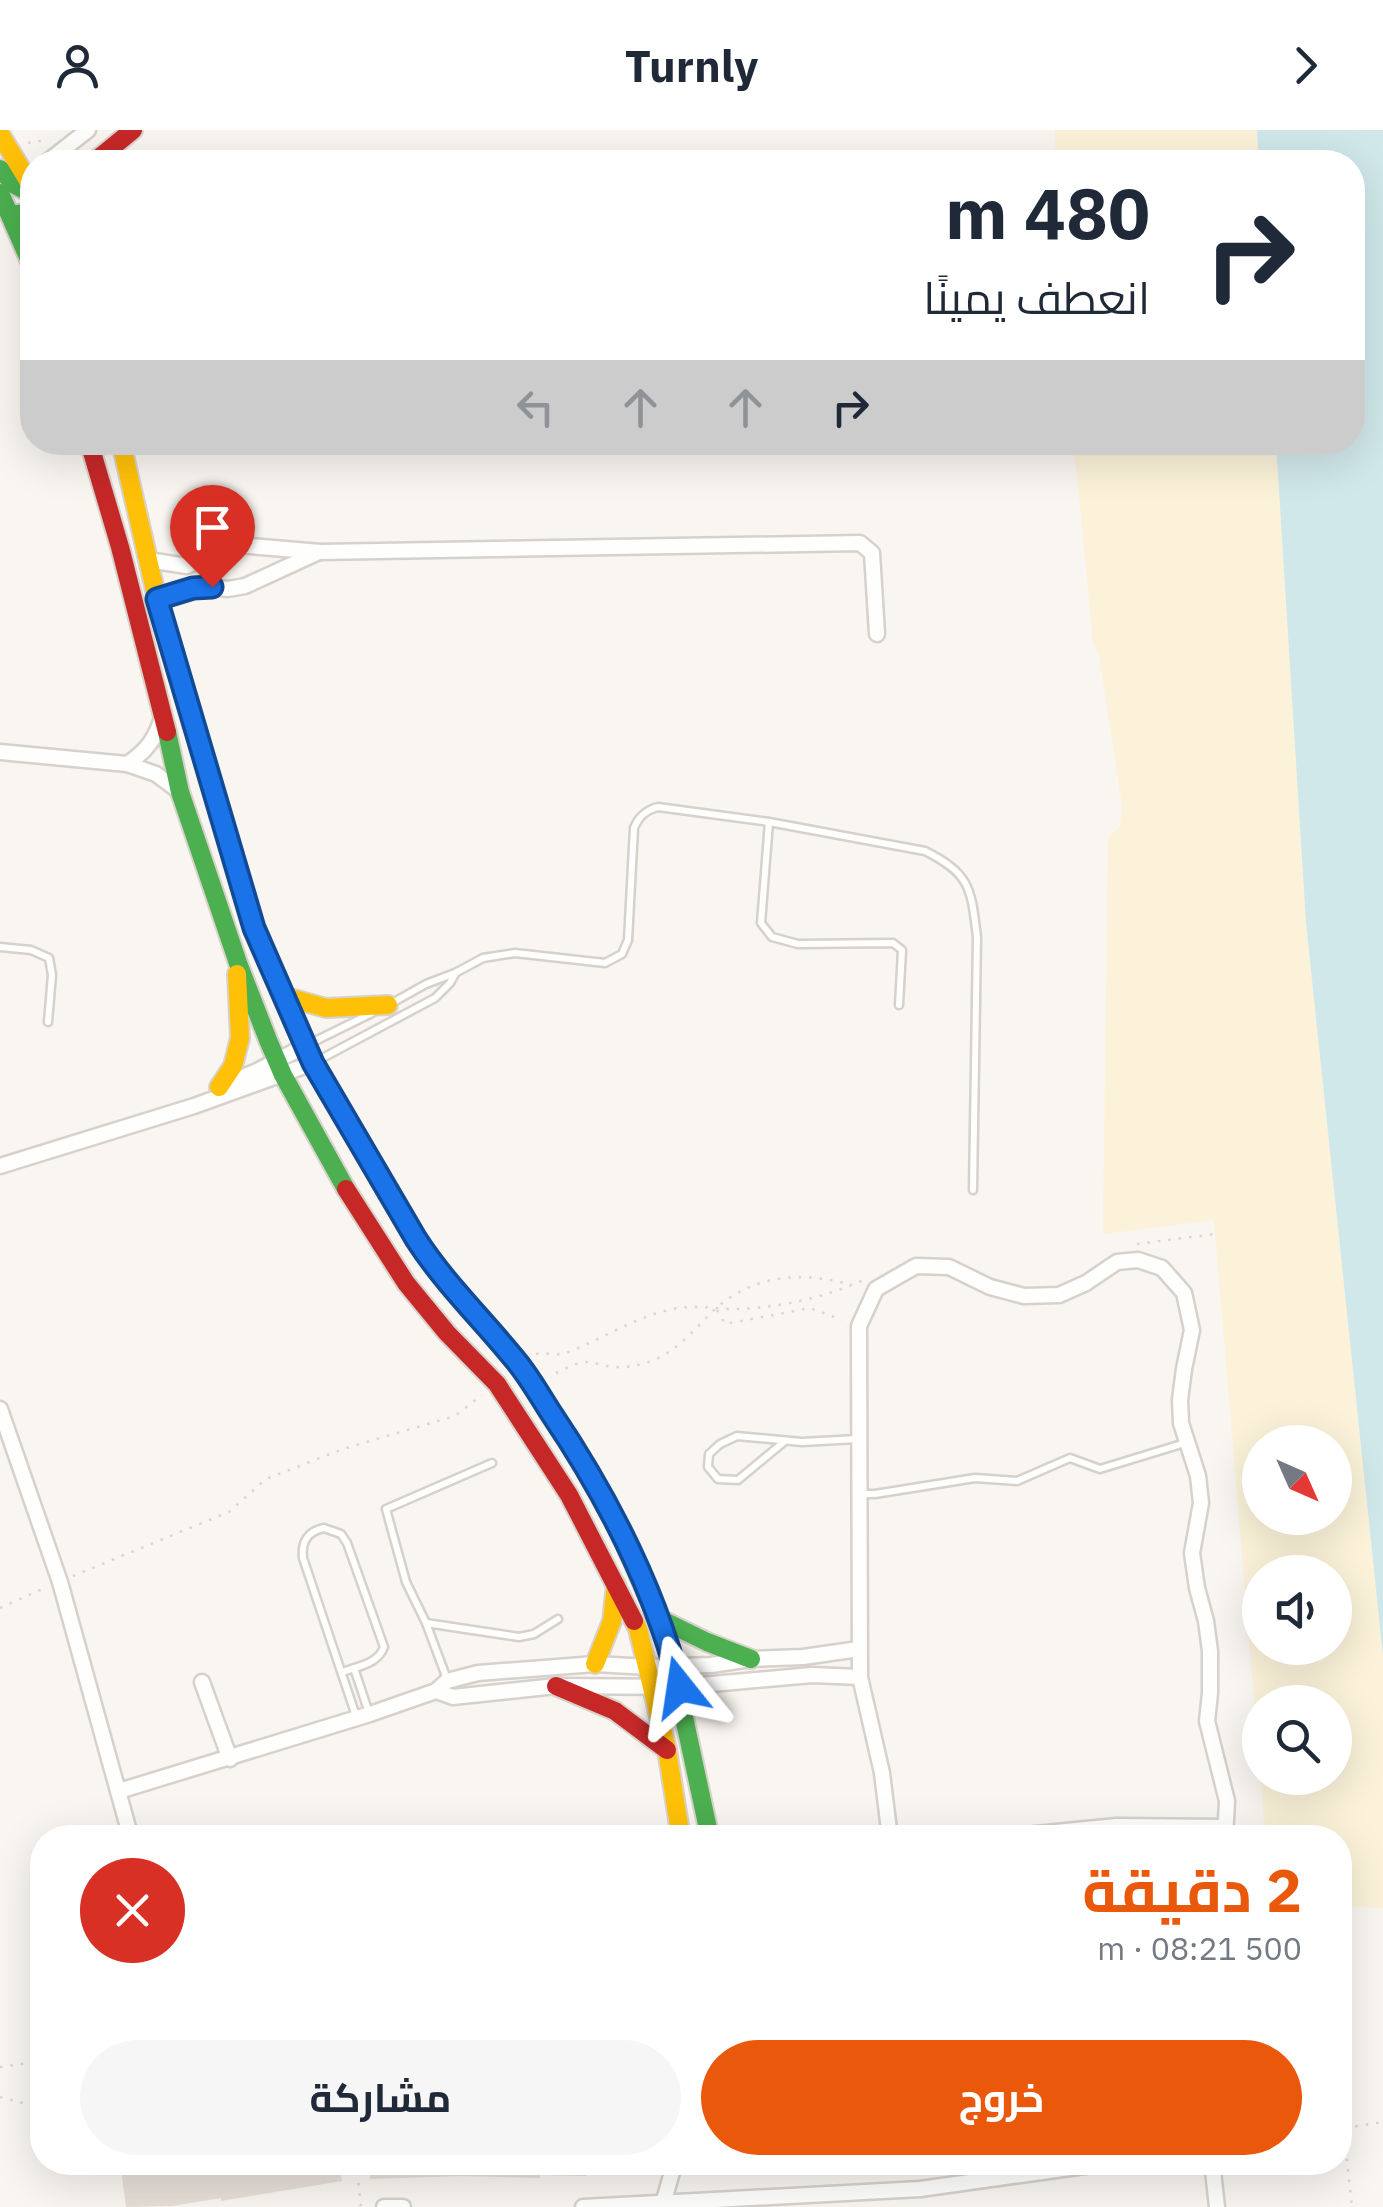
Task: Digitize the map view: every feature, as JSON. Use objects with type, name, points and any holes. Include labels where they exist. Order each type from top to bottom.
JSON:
[{"type":"street","points":[[62,150],[88,130]]},
{"type":"street","points":[[97,150],[124,130]]},
{"type":"street","points":[[109,150],[133,130]]},
{"type":"street","points":[[0,134],[20,183]]},
{"type":"street","points":[[0,169],[20,186]]},
{"type":"street","points":[[93,455],[163,713],[180,792],[238,964],[280,1068],[357,1210],[406,1283],[496,1384],[570,1496],[638,1628],[666,1750],[678,1825]]},
{"type":"street","points":[[124,455],[157,599],[254,928],[309,1055],[376,1174],[432,1263],[519,1365],[563,1430],[620,1532],[668,1642],[707,1825]]},
{"type":"street","points":[[120,548],[138,570],[186,566],[220,549],[238,545],[320,552],[860,543],[872,552],[877,634]]},
{"type":"street","points":[[157,599],[193,588],[245,586],[320,552]]},
{"type":"street","points":[[127,764],[152,743],[163,713]]},
{"type":"street","points":[[0,752],[127,764],[156,774],[180,792]]},
{"type":"street","points":[[220,1087],[233,1066],[240,1038],[238,964]]},
{"type":"street","points":[[283,996],[326,1008],[388,1005]]},
{"type":"street","points":[[0,1166],[118,1128],[309,1055]]},
{"type":"street","points":[[118,1128],[156,1110],[280,1068]]},
{"type":"street","points":[[888,1825],[882,1773],[860,1677],[859,1326],[876,1290],[916,1266],[949,1267],[990,1287],[1024,1296],[1059,1295],[1117,1262],[1138,1260],[1162,1268],[1184,1292],[1192,1330],[1180,1400],[1181,1423],[1198,1476],[1201,1503],[1192,1553],[1210,1652],[1207,1721],[1227,1801],[1226,1825]]},
{"type":"street","points":[[0,1411],[4,1437],[60,1582],[128,1825]]},
{"type":"street","points":[[595,1664],[612,1621],[616,1584]]},
{"type":"street","points":[[658,1618],[750,1658]]},
{"type":"street","points":[[119,1790],[363,1716],[478,1672],[595,1664],[712,1665],[859,1649]]},
{"type":"street","points":[[442,1686],[453,1698],[556,1686],[652,1688],[812,1675],[860,1677]]},
{"type":"street","points":[[202,1682],[230,1758]]},
{"type":"street","points":[[556,1686],[616,1711],[666,1750]]},
{"type":"street","points":[[662,2205],[671,2175]]},
{"type":"street","points":[[583,2207],[920,2189],[1020,2175]]},
{"type":"street","points":[[1213,2175],[1217,2207]]},
{"type":"street","points":[[384,2207],[403,2207]]},
{"type":"lane","points":[[309,1055],[426,984],[499,954],[598,963],[617,958],[628,940],[634,828],[640,816],[652,809],[769,822],[926,850],[965,879],[973,905],[977,938],[973,1190]]},
{"type":"lane","points":[[769,822],[761,923],[772,937],[798,944],[893,943],[902,950],[900,1005]]},
{"type":"lane","points":[[0,947],[31,950],[49,958],[52,975],[48,1022]]},
{"type":"lane","points":[[309,1055],[435,998],[455,973]]},
{"type":"lane","points":[[785,1441],[738,1480],[718,1479],[708,1467],[709,1454],[737,1436],[802,1442],[858,1440]]},
{"type":"lane","points":[[859,1494],[975,1478],[1017,1481],[1070,1458],[1100,1469],[1187,1442]]},
{"type":"lane","points":[[442,1686],[426,1623],[406,1582],[386,1509],[492,1463]]},
{"type":"lane","points":[[342,1672],[379,1656],[384,1646],[344,1538],[336,1530],[318,1529],[305,1540],[303,1558],[342,1672],[363,1716]]},
{"type":"lane","points":[[426,1623],[520,1637],[534,1634],[558,1619]]},
{"type":"lane","points":[[354,1668],[363,1716]]},
{"type":"lane","points":[[1086,1825],[1157,1825]]},
{"type":"path","points":[[556,1374],[580,1362],[612,1367],[655,1360],[678,1347],[733,1295],[756,1284],[802,1276],[852,1285]]},
{"type":"path","points":[[716,1308],[726,1324],[810,1308],[859,1326]]},
{"type":"path","points":[[0,1608],[230,1512],[266,1479],[344,1449],[455,1416],[496,1384]]},
{"type":"path","points":[[0,2067],[30,2063]]},
{"type":"path","points":[[0,2098],[30,2105]]},
{"type":"path","points":[[1352,2127],[1383,2122]]},
{"type":"path","points":[[358,2175],[362,2207]]},
{"type":"path","points":[[1349,2175],[1352,2207]]},
{"type":"sand","points":[[1055,130],[1257,130],[1258,150],[1056,150]]},
{"type":"sand","points":[[1075,455],[1277,455],[1306,923],[1383,1656],[1383,1908],[1352,1907],[1352,1825],[1264,1825],[1262,1795],[1352,1795],[1352,1685],[1253,1685],[1251,1665],[1352,1665],[1352,1555],[1242,1555],[1214,1220],[1103,1234],[1108,837],[1120,826],[1122,805],[1099,655],[1093,643]]},
{"type":"water","points":[[1257,130],[1383,130],[1383,1656],[1306,923],[1277,455],[1365,455],[1365,150],[1258,150]]},
{"type":"building","points":[[122,2175],[341,2175],[342,2181],[221,2201],[126,2207]]},
{"type":"building","points":[[370,2175],[540,2175],[540,2178],[370,2179]]},
{"type":"traffic: fast","points":[[0,169],[20,188]]},
{"type":"traffic: fast","points":[[0,193],[20,239]]},
{"type":"traffic: fast","points":[[14,222],[20,213]]},
{"type":"traffic: fast","points":[[167,732],[180,792],[268,1040],[346,1189]]},
{"type":"traffic: fast","points":[[290,1010],[313,1063],[432,1263],[519,1365],[563,1430],[620,1532],[668,1643],[707,1825]]},
{"type":"traffic: fast","points":[[658,1618],[751,1659]]},
{"type":"traffic: slow","points":[[0,134],[20,167]]},
{"type":"traffic: slow","points":[[124,455],[157,599],[254,928],[290,1010]]},
{"type":"traffic: slow","points":[[219,1087],[233,1066],[240,1038],[237,974]]},
{"type":"traffic: slow","points":[[283,996],[326,1008],[388,1005]]},
{"type":"traffic: slow","points":[[595,1664],[612,1621],[616,1585]]},
{"type":"traffic: slow","points":[[634,1621],[667,1750],[679,1825]]},
{"type":"traffic: jam","points":[[109,150],[133,130]]},
{"type":"traffic: jam","points":[[93,455],[167,732]]},
{"type":"traffic: jam","points":[[346,1189],[406,1283],[447,1333],[497,1384],[569,1495],[634,1621]]},
{"type":"traffic: jam","points":[[556,1686],[615,1711],[667,1750]]},
{"type":"route","points":[[212,587],[202,586],[157,599],[254,928],[268,962],[313,1063],[416,1239],[519,1365],[596,1484],[668,1642],[680,1687]]}]
